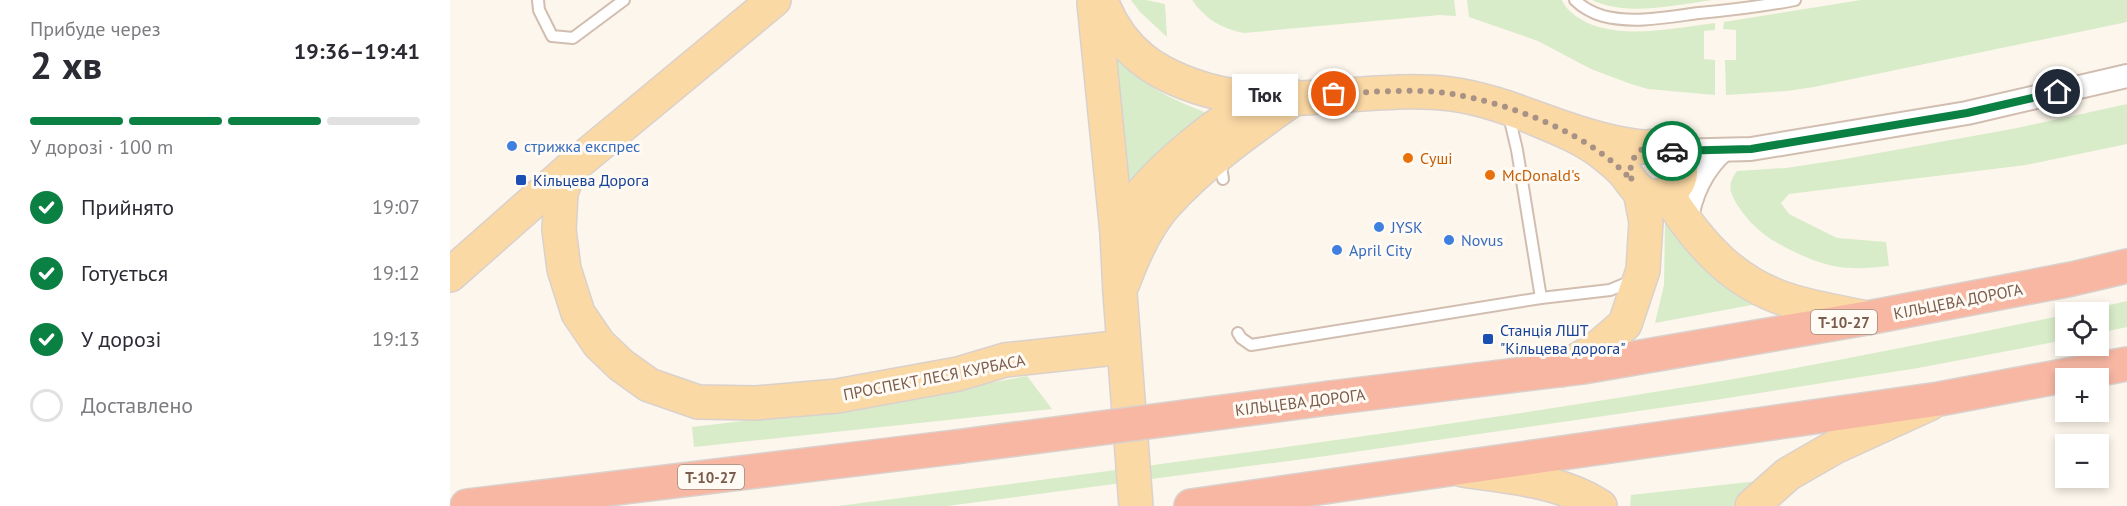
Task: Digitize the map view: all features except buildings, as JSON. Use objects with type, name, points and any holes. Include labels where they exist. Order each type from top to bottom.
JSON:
[{"type":"highway","name":"КІЛЬЦЕВА ДОРОГА","points":[[467,506],[1560,370],[1867,318],[2072,279],[2127,266]]},
{"type":"highway","points":[[1191,506],[1939,399],[2127,364]]},
{"type":"main road","points":[[450,275],[570,168],[774,0]]},
{"type":"main road","points":[[1094,0],[1117,233],[1136,506]]},
{"type":"main road","points":[[1101,0],[1117,34],[1134,53],[1166,74],[1207,90],[1240,96],[1281,97],[1413,92],[1453,94],[1516,111],[1591,137],[1659,149],[1680,163],[1681,170],[1677,184],[1646,189]]},
{"type":"main road","points":[[1117,233],[1138,198],[1161,174],[1218,125],[1243,108],[1281,97]]},
{"type":"main road","points":[[1120,293],[1131,261],[1144,234],[1163,207],[1221,166],[1281,97]]},
{"type":"main road","points":[[1516,111],[1587,144],[1617,165],[1686,224],[1705,247],[1733,272],[1765,292],[1794,302],[1867,318]]},
{"type":"main road","points":[[1560,370],[1595,350],[1625,324],[1643,270],[1646,222],[1646,189],[1629,173],[1633,157],[1659,149]]},
{"type":"main road","name":"ПРОСПЕКТ ЛЕСЯ КУРБАСА","points":[[570,168],[561,193],[559,230],[564,269],[578,313],[599,344],[621,365],[649,385],[698,402],[756,403],[837,396],[958,374],[1005,360],[1124,347]]},
{"type":"main road","points":[[1752,506],[1788,474],[1835,447],[1939,399]]},
{"type":"main road","points":[[1455,469],[1540,482],[1574,493],[1600,506]]},
{"type":"street","points":[[1659,149],[1751,149],[1967,113],[2127,76]]},
{"type":"street","points":[[1686,224],[1688,207],[1694,189],[1712,161],[1724,150]]},
{"type":"lane","points":[[538,0],[539,10],[552,36],[573,38],[624,0]]},
{"type":"lane","points":[[1575,0],[1582,7],[1602,16],[1629,19],[1772,5],[1795,0]]},
{"type":"lane","points":[[1516,111],[1517,150],[1541,298]]},
{"type":"lane","points":[[1238,333],[1241,339],[1251,345],[1541,298],[1610,290],[1631,282],[1643,270]]},
{"type":"green space","points":[[1131,0],[1165,4],[1167,37],[1140,12]]},
{"type":"green space","points":[[1192,0],[1454,0],[1456,16],[1440,15],[1244,33],[1228,29],[1215,22]]},
{"type":"green space","points":[[1467,0],[1562,0],[1566,8],[1592,25],[1626,31],[1663,30],[1715,23],[1715,30],[1704,31],[1704,59],[1715,60],[1715,95],[1648,89],[1591,69],[1538,41],[1469,17]]},
{"type":"green space","points":[[1592,0],[1713,0],[1636,9],[1606,5]]},
{"type":"green space","points":[[1861,0],[2127,0],[2127,22],[1814,87],[1726,95],[1725,60],[1736,60],[1736,30],[1723,29],[1724,22]]},
{"type":"green space","points":[[1111,51],[1134,74],[1157,90],[1212,115],[1125,200]]},
{"type":"green space","points":[[2127,104],[2127,144],[2026,165],[1789,194],[1781,203],[1789,214],[1837,238],[1886,242],[1889,266],[1837,267],[1794,252],[1768,237],[1755,226],[1738,206],[1731,192],[1731,181],[1737,171],[1786,168],[1845,159],[2012,129]]},
{"type":"green space","points":[[1669,221],[1757,304],[1655,323],[1664,285],[1665,222]]},
{"type":"green space","points":[[2127,301],[2127,327],[2109,331],[2109,305]]},
{"type":"green space","points":[[2055,317],[2055,342],[1918,368],[1715,400],[1326,456],[947,506],[838,506],[1274,449],[1601,401],[1932,342]]},
{"type":"green space","points":[[1027,376],[1052,409],[694,447],[692,427],[860,404]]},
{"type":"green space","points":[[1758,481],[1733,506],[1630,506],[1631,495]]},
{"type":"way so far","points":[[1334,94],[1413,92],[1453,94],[1508,109],[1524,114],[1587,144],[1617,165],[1632,181],[1629,173],[1630,165],[1638,151],[1652,145],[1660,145],[1672,151]]},
{"type":"place","name":"Тюк","points":[[1334,94]]},
{"type":"place","name":"стрижка експрес","points":[[512,146]]},
{"type":"place","name":"Суші","points":[[1408,158]]},
{"type":"place","name":"McDonald's","points":[[1490,175]]},
{"type":"place","name":"Кільцева Дорога","points":[[521,180]]},
{"type":"place","name":"JYSK","points":[[1379,227]]},
{"type":"place","name":"Novus","points":[[1449,240]]},
{"type":"place","name":"April City","points":[[1337,250]]},
{"type":"place","name":"Станція ЛШТ \"Кільцева дорога\"","points":[[1488,339]]},
{"type":"route","points":[[1672,151],[1751,149],[1967,113],[2058,92]]}]
